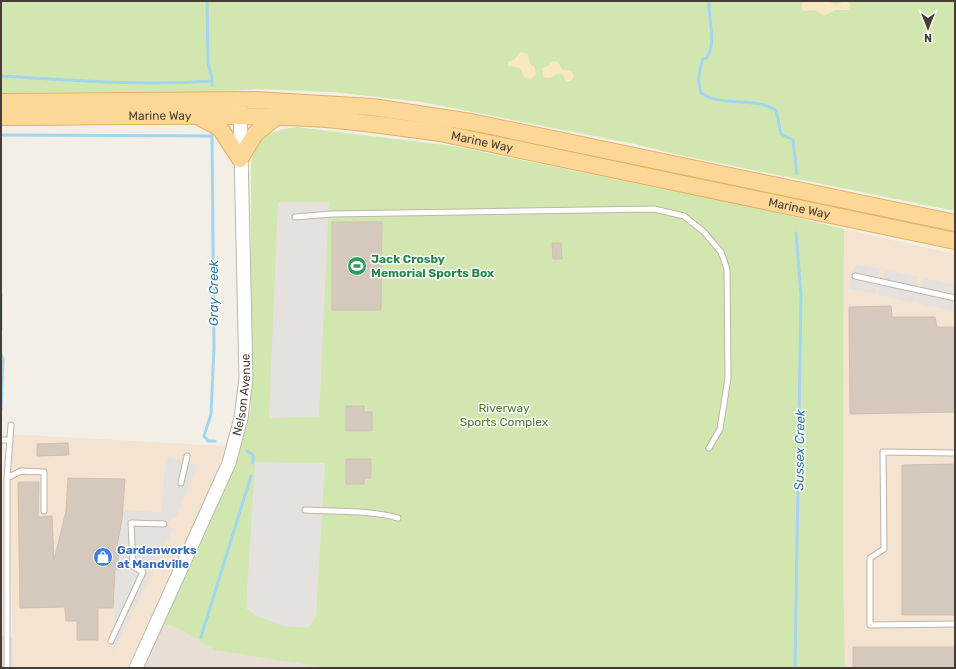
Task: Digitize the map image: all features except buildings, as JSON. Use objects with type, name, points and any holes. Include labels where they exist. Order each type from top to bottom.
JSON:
[{"type":"main road","name":"Marine Way","points":[[1,102],[240,100],[292,101],[372,107],[464,121],[955,223]]},
{"type":"main road","name":"Marine Way","points":[[1,117],[276,117],[327,120],[440,133],[955,241]]},
{"type":"main road","points":[[199,117],[220,128],[240,159],[255,134],[276,117]]},
{"type":"street","name":"Nelson Avenue","points":[[136,668],[229,463],[241,418],[246,378],[240,159],[240,100]]},
{"type":"lane","points":[[295,217],[340,214],[654,209],[684,216],[704,232],[721,252],[727,269],[728,378],[720,429],[708,448]]},
{"type":"lane","points":[[855,276],[955,298]]},
{"type":"lane","points":[[7,668],[7,478],[11,425]]},
{"type":"lane","points":[[1,440],[9,440]]},
{"type":"lane","points":[[955,453],[883,452],[884,549],[870,558],[870,625],[955,624]]},
{"type":"lane","points":[[181,483],[187,456]]},
{"type":"lane","points":[[7,478],[21,471],[44,472],[44,511]]},
{"type":"lane","points":[[306,510],[348,513],[365,512],[398,518]]},
{"type":"lane","points":[[111,641],[143,572],[133,566],[131,523],[164,524]]},
{"type":"shaded area","points":[[278,202],[329,202],[319,417],[269,418]]},
{"type":"shaded area","points":[[844,229],[955,254],[955,668],[845,668],[843,553]]},
{"type":"shaded area","points":[[856,264],[880,269],[878,277],[883,278],[885,270],[919,277],[917,285],[922,286],[924,278],[955,285],[953,311],[917,303],[918,296],[916,296],[914,303],[878,295],[880,288],[877,287],[875,294],[850,289],[851,271],[854,271]]},
{"type":"shaded area","points":[[8,434],[226,446],[214,480],[127,668],[13,668]]},
{"type":"shaded area","points":[[166,457],[198,465],[176,517],[171,519],[167,526],[173,529],[113,652],[115,570],[118,569],[119,547],[117,546],[122,510],[161,512]]},
{"type":"shaded area","points":[[255,462],[325,463],[316,616],[310,626],[306,628],[283,626],[255,615],[246,608]]},
{"type":"shaded area","points":[[161,624],[348,668],[143,668]]},
{"type":"shaded area","points":[[1,636],[12,637],[13,668],[1,668]]},
{"type":"green space","points":[[1,1],[955,1],[955,211],[670,153],[635,144],[422,102],[333,92],[258,89],[214,92],[1,93]]},
{"type":"green space","name":"Riverway Sports Complex","points":[[297,127],[453,146],[774,212],[844,229],[843,553],[845,668],[329,668],[215,650],[178,628],[161,624],[200,545],[224,491],[235,464],[251,408],[251,162],[253,153],[256,146],[266,136],[273,132]]},
{"type":"sand","points":[[803,1],[825,1],[836,4],[847,1],[851,6],[848,10],[835,10],[824,16],[815,10],[803,11],[801,7]]},
{"type":"sand","points":[[520,52],[528,54],[530,63],[535,68],[536,75],[530,79],[524,77],[520,68],[508,66],[508,62],[515,59]]},
{"type":"sand","points":[[553,61],[558,62],[562,69],[571,71],[574,76],[572,80],[566,82],[563,75],[558,73],[550,78],[543,77],[542,68],[548,66]]},
{"type":"waterway","name":"Gray Creek","points":[[207,1],[208,63],[212,78],[212,85]]},
{"type":"waterway","name":"Sussex Creek","points":[[709,1],[712,37],[710,51],[707,58],[703,59],[700,68],[699,80],[701,93],[719,100],[748,102],[767,106],[776,110],[781,134],[793,140],[797,174]]},
{"type":"waterway","points":[[1,76],[133,83],[212,81]]},
{"type":"waterway","name":"Gray Creek","points":[[212,134],[214,348],[211,414],[204,436],[208,441],[215,441]]},
{"type":"waterway","points":[[1,135],[212,136]]},
{"type":"waterway","name":"Sussex Creek","points":[[795,668],[801,295],[796,233]]},
{"type":"waterway","points":[[1,294],[1,329]]},
{"type":"waterway","points":[[1,354],[3,359],[1,410]]},
{"type":"waterway","name":"Gray Creek","points":[[247,451],[253,455],[253,463]]},
{"type":"waterway","name":"Gray Creek","points":[[201,637],[251,476]]},
{"type":"place","name":"Jack Crosby Memorial Sports Box","points":[[357,266]]},
{"type":"place","name":"Gardenworks at Mandville","points":[[103,557]]}]
